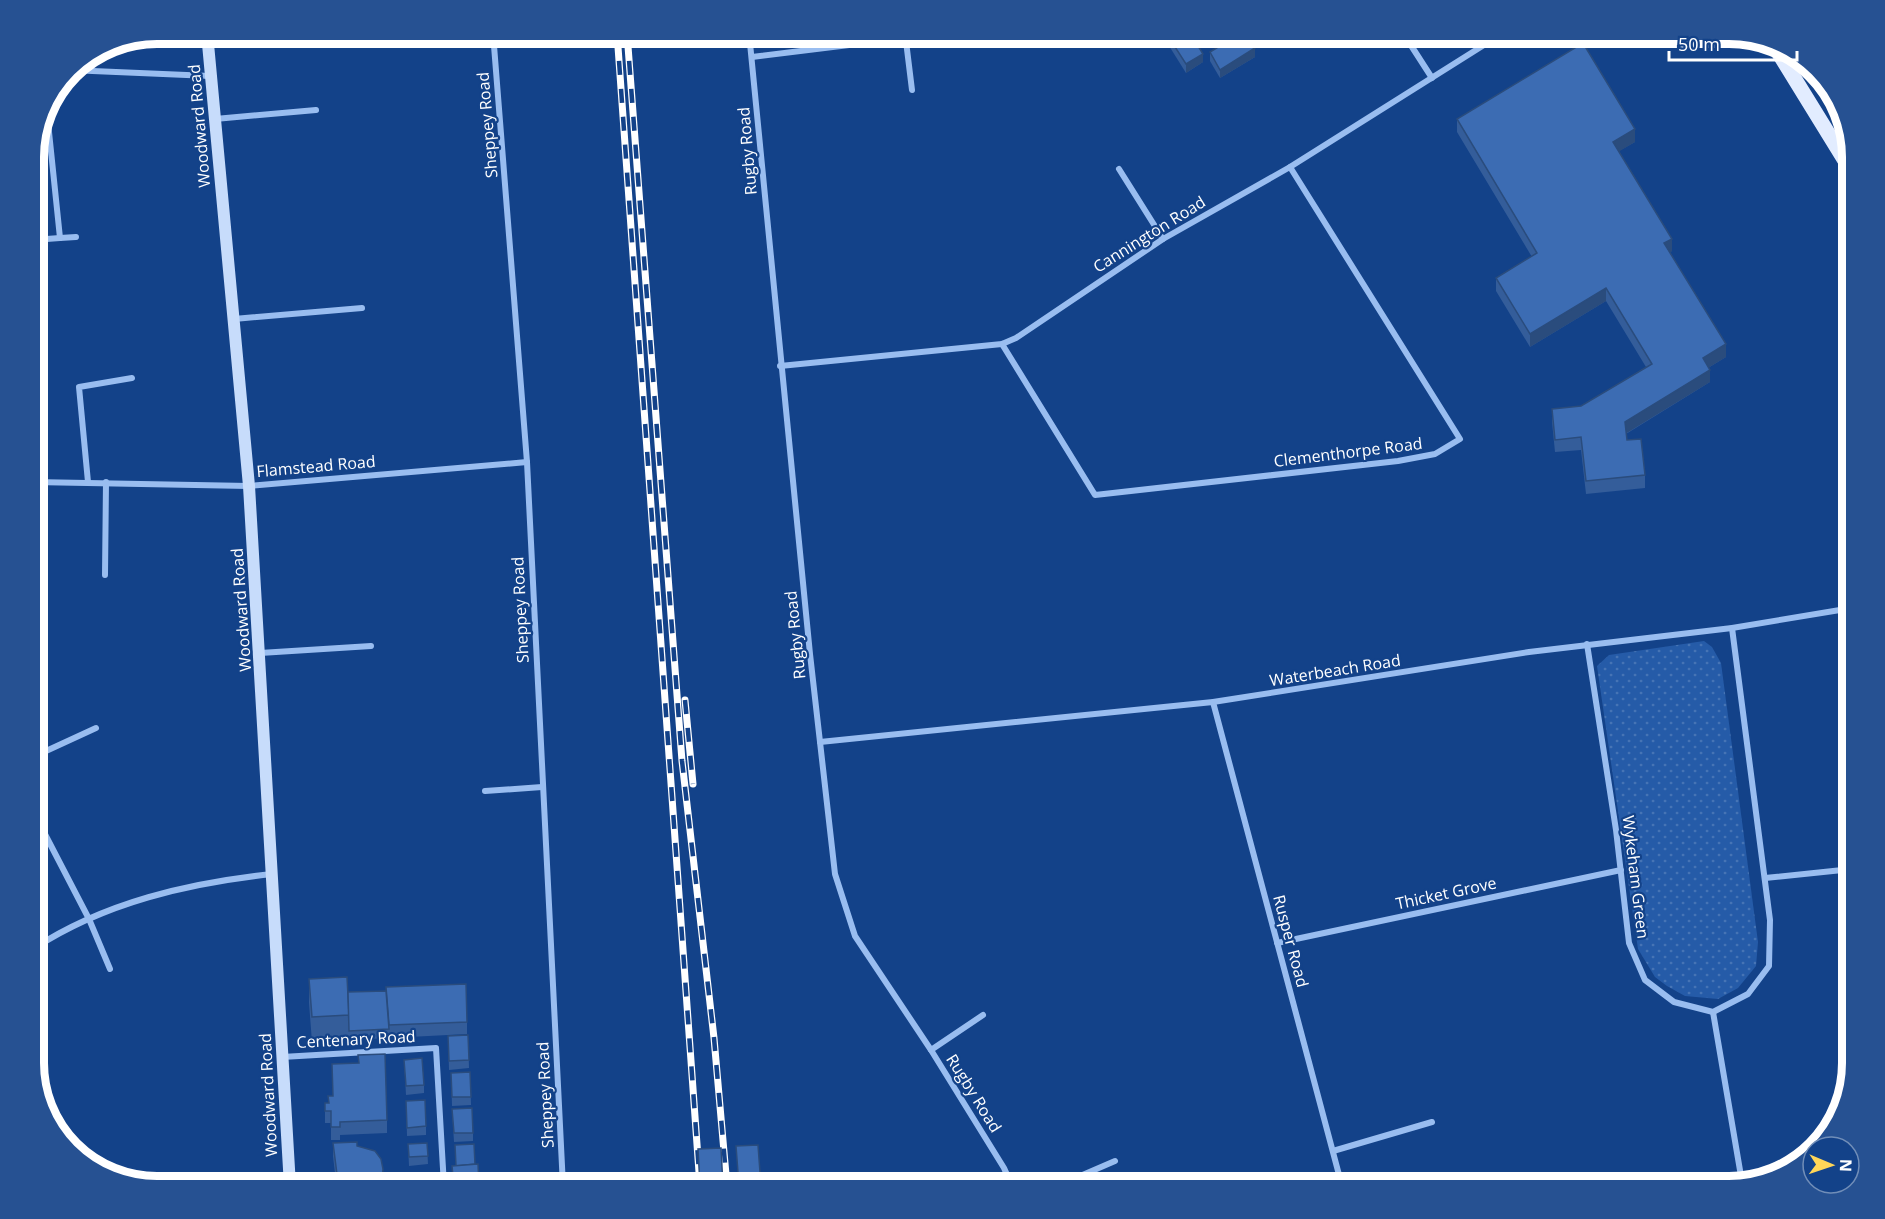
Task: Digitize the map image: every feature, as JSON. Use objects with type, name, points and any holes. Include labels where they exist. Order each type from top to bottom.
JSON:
[{"type":"main road","points":[[1781,57],[1842,156]]},
{"type":"street","name":"Woodward Road","points":[[208,44],[249,486],[289,1176]]},
{"type":"street","name":"Sheppey Road","points":[[494,44],[527,462],[562,1176]]},
{"type":"street","name":"Rugby Road","points":[[750,44],[780,366],[835,874],[855,936],[932,1050],[1008,1176]]},
{"type":"street","points":[[752,57],[843,44]]},
{"type":"street","points":[[907,44],[912,90]]},
{"type":"street","points":[[1411,44],[1432,78]]},
{"type":"street","name":"Cannington Road","points":[[780,366],[1002,344],[1016,338],[1163,239],[1290,167],[1486,44]]},
{"type":"street","points":[[84,71],[211,76]]},
{"type":"street","points":[[215,119],[316,110]]},
{"type":"street","points":[[48,124],[60,238]]},
{"type":"street","name":"Clementhorpe Road","points":[[1002,344],[1095,495],[1398,461],[1435,454],[1460,439],[1290,167]]},
{"type":"street","points":[[1119,169],[1163,239]]},
{"type":"street","points":[[44,239],[76,237]]},
{"type":"street","points":[[234,319],[362,308]]},
{"type":"street","points":[[88,482],[79,387],[132,378]]},
{"type":"street","name":"Flamstead Road","points":[[44,482],[249,486],[527,462]]},
{"type":"street","points":[[105,575],[106,482]]},
{"type":"street","name":"Waterbeach Road","points":[[820,742],[1213,702],[1587,644],[1732,628],[1842,610]]},
{"type":"street","points":[[1732,628],[1770,920],[1769,966],[1748,994],[1713,1012],[1741,1175]]},
{"type":"street","name":"Wykeham Green","points":[[1587,644],[1621,870],[1629,943],[1645,980],[1674,1002],[1713,1012]]},
{"type":"street","points":[[260,653],[371,646]]},
{"type":"street","name":"Rusper Road","points":[[1213,702],[1339,1176]]},
{"type":"street","points":[[44,752],[96,728]]},
{"type":"street","points":[[485,791],[542,787]]},
{"type":"street","points":[[44,832],[89,919],[110,969]]},
{"type":"street","name":"Thicket Grove","points":[[1277,943],[1621,870]]},
{"type":"street","points":[[1765,878],[1842,870]]},
{"type":"street","points":[[44,943],[89,919],[176,888],[272,874]]},
{"type":"street","points":[[932,1050],[983,1015]]},
{"type":"street","name":"Centenary Road","points":[[282,1056],[436,1048],[443,1176]]},
{"type":"street","points":[[1333,1151],[1432,1122]]},
{"type":"street","points":[[1080,1176],[1115,1161]]},
{"type":"shaded area","points":[[1704,641],[1712,647],[1721,663],[1758,942],[1756,966],[1738,988],[1718,999],[1685,996],[1667,986],[1655,977],[1638,949],[1597,666],[1609,655]]},
{"type":"building","points":[[1173,44],[1197,44],[1203,54],[1186,64]]},
{"type":"building","points":[[1223,44],[1253,44],[1255,48],[1220,70],[1210,52]]},
{"type":"building","points":[[1584,44],[1635,129],[1613,142],[1672,239],[1664,243],[1726,344],[1703,358],[1710,370],[1625,422],[1627,440],[1641,439],[1645,475],[1586,481],[1581,437],[1555,440],[1552,409],[1581,406],[1652,364],[1606,288],[1530,334],[1496,278],[1537,253],[1457,119]]},
{"type":"building","points":[[347,977],[349,1015],[312,1017],[309,979]]},
{"type":"building","points":[[466,984],[467,1022],[389,1025],[386,987]]},
{"type":"building","points":[[386,991],[389,1029],[349,1031],[348,992]]},
{"type":"building","points":[[468,1035],[469,1060],[449,1061],[448,1036]]},
{"type":"building","points":[[385,1054],[387,1120],[340,1122],[340,1127],[331,1127],[331,1111],[325,1111],[325,1103],[329,1103],[328,1096],[333,1096],[332,1064],[359,1063],[358,1055]]},
{"type":"building","points":[[422,1058],[424,1085],[406,1086],[404,1060]]},
{"type":"building","points":[[470,1072],[471,1097],[452,1097],[451,1073]]},
{"type":"building","points":[[425,1100],[426,1126],[407,1128],[406,1101]]},
{"type":"building","points":[[472,1108],[473,1133],[454,1133],[452,1109]]},
{"type":"building","points":[[357,1142],[357,1146],[375,1151],[381,1159],[382,1176],[337,1176],[333,1143]]},
{"type":"building","points":[[427,1143],[428,1156],[409,1157],[408,1144]]},
{"type":"building","points":[[474,1144],[475,1164],[456,1166],[455,1145]]},
{"type":"building","points":[[758,1145],[760,1176],[738,1176],[736,1146]]},
{"type":"building","points":[[721,1148],[722,1176],[699,1176],[698,1149]]},
{"type":"building","points":[[478,1164],[479,1176],[453,1176],[452,1166]]},
{"type":"railway","points":[[618,44],[699,1176]]},
{"type":"railway","points":[[628,44],[682,761],[714,1038],[726,1176]]},
{"type":"railway","points":[[685,700],[693,784]]}]
